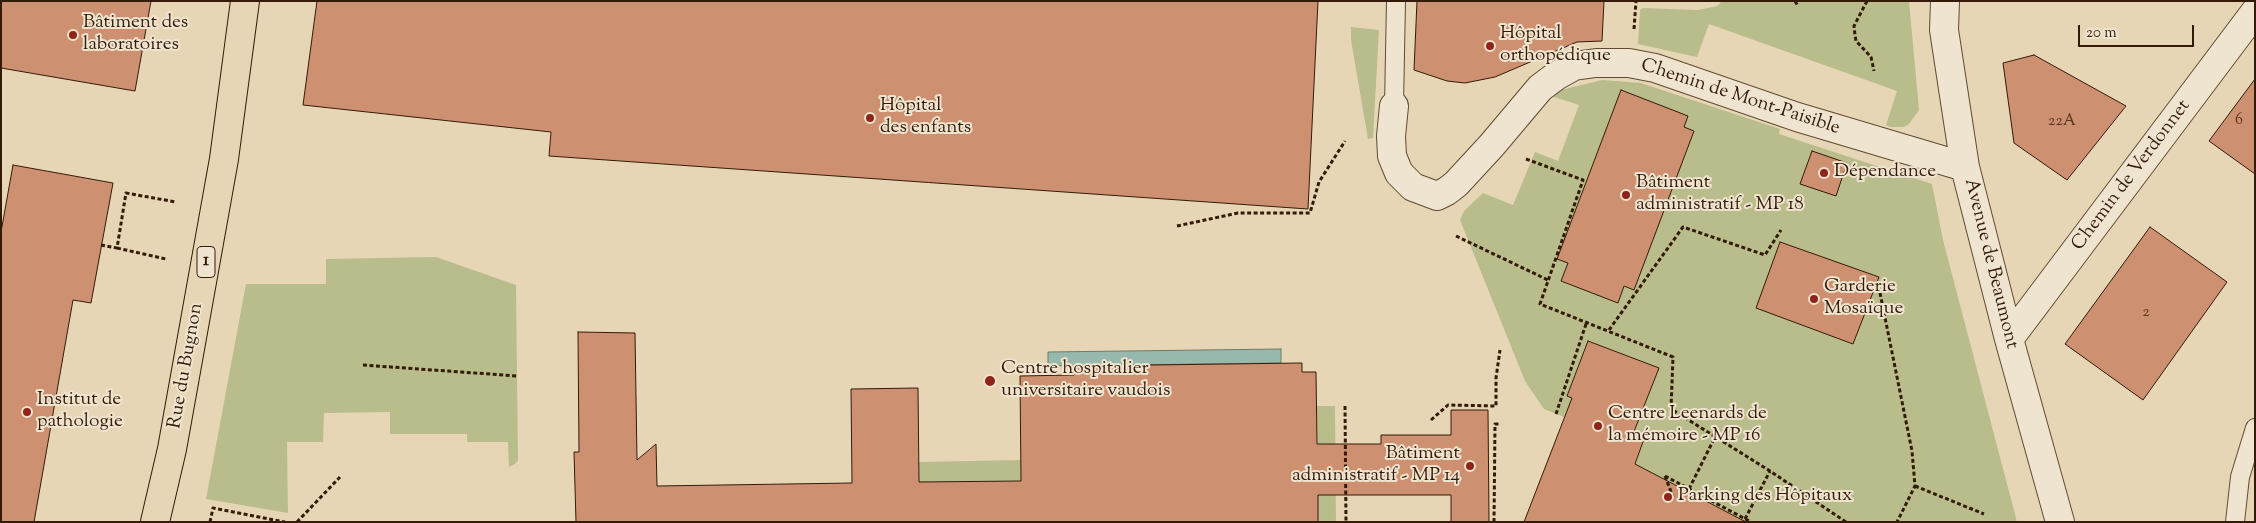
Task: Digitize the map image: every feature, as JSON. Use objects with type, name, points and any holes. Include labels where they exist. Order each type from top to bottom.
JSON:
[{"type":"main road","name":"Rue du Bugnon","points":[[155,522],[172,449],[224,159],[245,1]]},
{"type":"street","name":"Avenue de Beaumont","points":[[1945,1],[1944,30],[1965,167],[2009,339],[2060,522]]},
{"type":"street","name":"Chemin de Verdonnet","points":[[2009,339],[2255,12]]},
{"type":"street","name":"Chemin de Mont-Paisible","points":[[1394,106],[1391,136],[1392,156],[1399,173],[1413,187],[1437,196],[1447,191],[1492,145],[1540,88],[1574,66],[1612,62],[1655,68],[1797,117],[1965,167]]},
{"type":"lane","points":[[1394,106],[1396,1]]},
{"type":"lane","points":[[2235,522],[2240,477],[2255,428]]},
{"type":"path","points":[[1634,39],[1636,1]]},
{"type":"path","points":[[1795,1],[1798,6]]},
{"type":"path","points":[[1867,1],[1854,26],[1856,41],[1871,57],[1874,71]]},
{"type":"path","points":[[1177,226],[1238,213],[1310,213],[1319,182],[1345,142]]},
{"type":"path","points":[[1492,145],[1583,180],[1540,304],[1674,357],[1671,409],[1770,471],[1846,522]]},
{"type":"path","points":[[117,248],[126,193],[176,202]]},
{"type":"path","points":[[1609,330],[1683,227],[1765,255],[1781,230]]},
{"type":"path","points":[[1456,236],[1548,280]]},
{"type":"path","points":[[102,245],[166,258]]},
{"type":"path","points":[[1880,293],[1912,451],[1915,486],[1897,522]]},
{"type":"path","points":[[1556,414],[1587,321]]},
{"type":"path","points":[[1432,420],[1448,405],[1496,406],[1496,378],[1500,350]]},
{"type":"path","points":[[363,365],[517,376]]},
{"type":"path","points":[[1345,406],[1346,522]]},
{"type":"path","points":[[1494,522],[1495,424],[1500,424]]},
{"type":"path","points":[[1689,490],[1715,437]]},
{"type":"path","points":[[1745,519],[1770,471]]},
{"type":"path","points":[[1673,497],[1664,476],[1751,522]]},
{"type":"path","points":[[297,522],[340,477]]},
{"type":"path","points":[[1915,486],[1984,514]]},
{"type":"path","points":[[210,522],[213,508],[285,522]]},
{"type":"green space","points":[[1722,1],[1909,1],[1919,110],[1909,124],[1904,127],[1890,127],[1886,125],[1897,91],[1709,24],[1697,57],[1638,44],[1640,10],[1643,8],[1698,10],[1717,6]]},
{"type":"green space","points":[[1351,27],[1379,30],[1373,138],[1368,139],[1351,40]]},
{"type":"green space","points":[[1602,80],[1641,83],[1780,129],[1779,134],[1932,184],[1943,240],[2017,522],[1746,522],[1635,465],[1644,439],[1633,434],[1659,368],[1588,341],[1567,395],[1582,402],[1578,412],[1568,408],[1564,417],[1544,409],[1525,381],[1460,220],[1464,211],[1483,193],[1513,205],[1535,152],[1558,161],[1579,105],[1551,96],[1561,90]]},
{"type":"green space","points":[[436,257],[516,285],[518,460],[515,464],[509,467],[508,442],[467,442],[467,434],[390,434],[390,412],[324,413],[323,442],[287,442],[288,513],[206,499],[246,284],[326,284],[326,259]]},
{"type":"green space","points":[[1317,406],[1335,406],[1336,522],[1318,522]]},
{"type":"green space","points":[[1021,460],[1022,481],[919,482],[918,462]]},
{"type":"water","points":[[1281,349],[1281,363],[1048,366],[1048,352]]},
{"type":"building","name":"Bâtiment des laboratoires","points":[[1,1],[151,1],[135,91],[1,68]]},
{"type":"building","name":"Hôpital des enfants","points":[[317,1],[1318,1],[1308,209],[549,156],[551,132],[303,105]]},
{"type":"building","name":"Hôpital orthopédique","points":[[1417,1],[1604,1],[1602,41],[1577,42],[1495,77],[1465,83],[1447,81],[1414,70]]},
{"type":"building","points":[[2034,55],[2126,106],[2067,180],[2014,143],[2003,63]]},
{"type":"building","points":[[2255,79],[2255,174],[2209,141]]},
{"type":"building","name":"Bâtiment administratif - MP 18","points":[[1621,90],[1688,116],[1684,127],[1694,131],[1634,290],[1624,286],[1618,303],[1561,281],[1568,263],[1557,259]]},
{"type":"building","name":"Dépendance","points":[[1812,151],[1847,163],[1836,196],[1800,184]]},
{"type":"building","name":"Institut de pathologie","points":[[13,165],[113,183],[91,303],[73,300],[34,522],[1,522],[1,232]]},
{"type":"building","points":[[2150,227],[2227,282],[2143,400],[2065,344]]},
{"type":"building","name":"Garderie Mosaïque","points":[[1780,242],[1879,277],[1853,344],[1756,308]]},
{"type":"building","points":[[578,332],[635,333],[637,460],[656,444],[657,486],[852,483],[851,389],[918,388],[919,482],[1021,481],[1020,376],[1074,375],[1074,366],[1302,363],[1302,372],[1316,372],[1317,444],[1381,444],[1381,435],[1451,435],[1451,410],[1488,410],[1489,522],[1451,522],[1451,495],[1318,495],[1318,522],[576,522],[574,452],[579,452]]},
{"type":"building","name":"Centre Leenards de la mémoire - MP 16","points":[[1588,341],[1659,368],[1633,434],[1644,439],[1635,464],[1746,522],[1524,522],[1572,398],[1567,396]]},
{"type":"place","name":"Bâtiment des laboratoires","points":[[73,35]]},
{"type":"place","name":"Hôpital orthopédique","points":[[1490,46]]},
{"type":"place","name":"Hôpital des enfants","points":[[870,118]]},
{"type":"place","name":"Dépendance","points":[[1824,173]]},
{"type":"place","name":"Bâtiment administratif - MP 18","points":[[1626,195]]},
{"type":"place","name":"Garderie Mosaïque","points":[[1814,299]]},
{"type":"place","name":"Centre hospitalier universitaire vaudois","points":[[990,381]]},
{"type":"place","name":"Institut de pathologie","points":[[27,412]]},
{"type":"place","name":"Centre Leenards de la mémoire - MP 16","points":[[1598,426]]},
{"type":"place","name":"Bâtiment administratif - MP 14","points":[[1470,466]]},
{"type":"place","name":"Parking des Hôpitaux","points":[[1668,497]]}]
